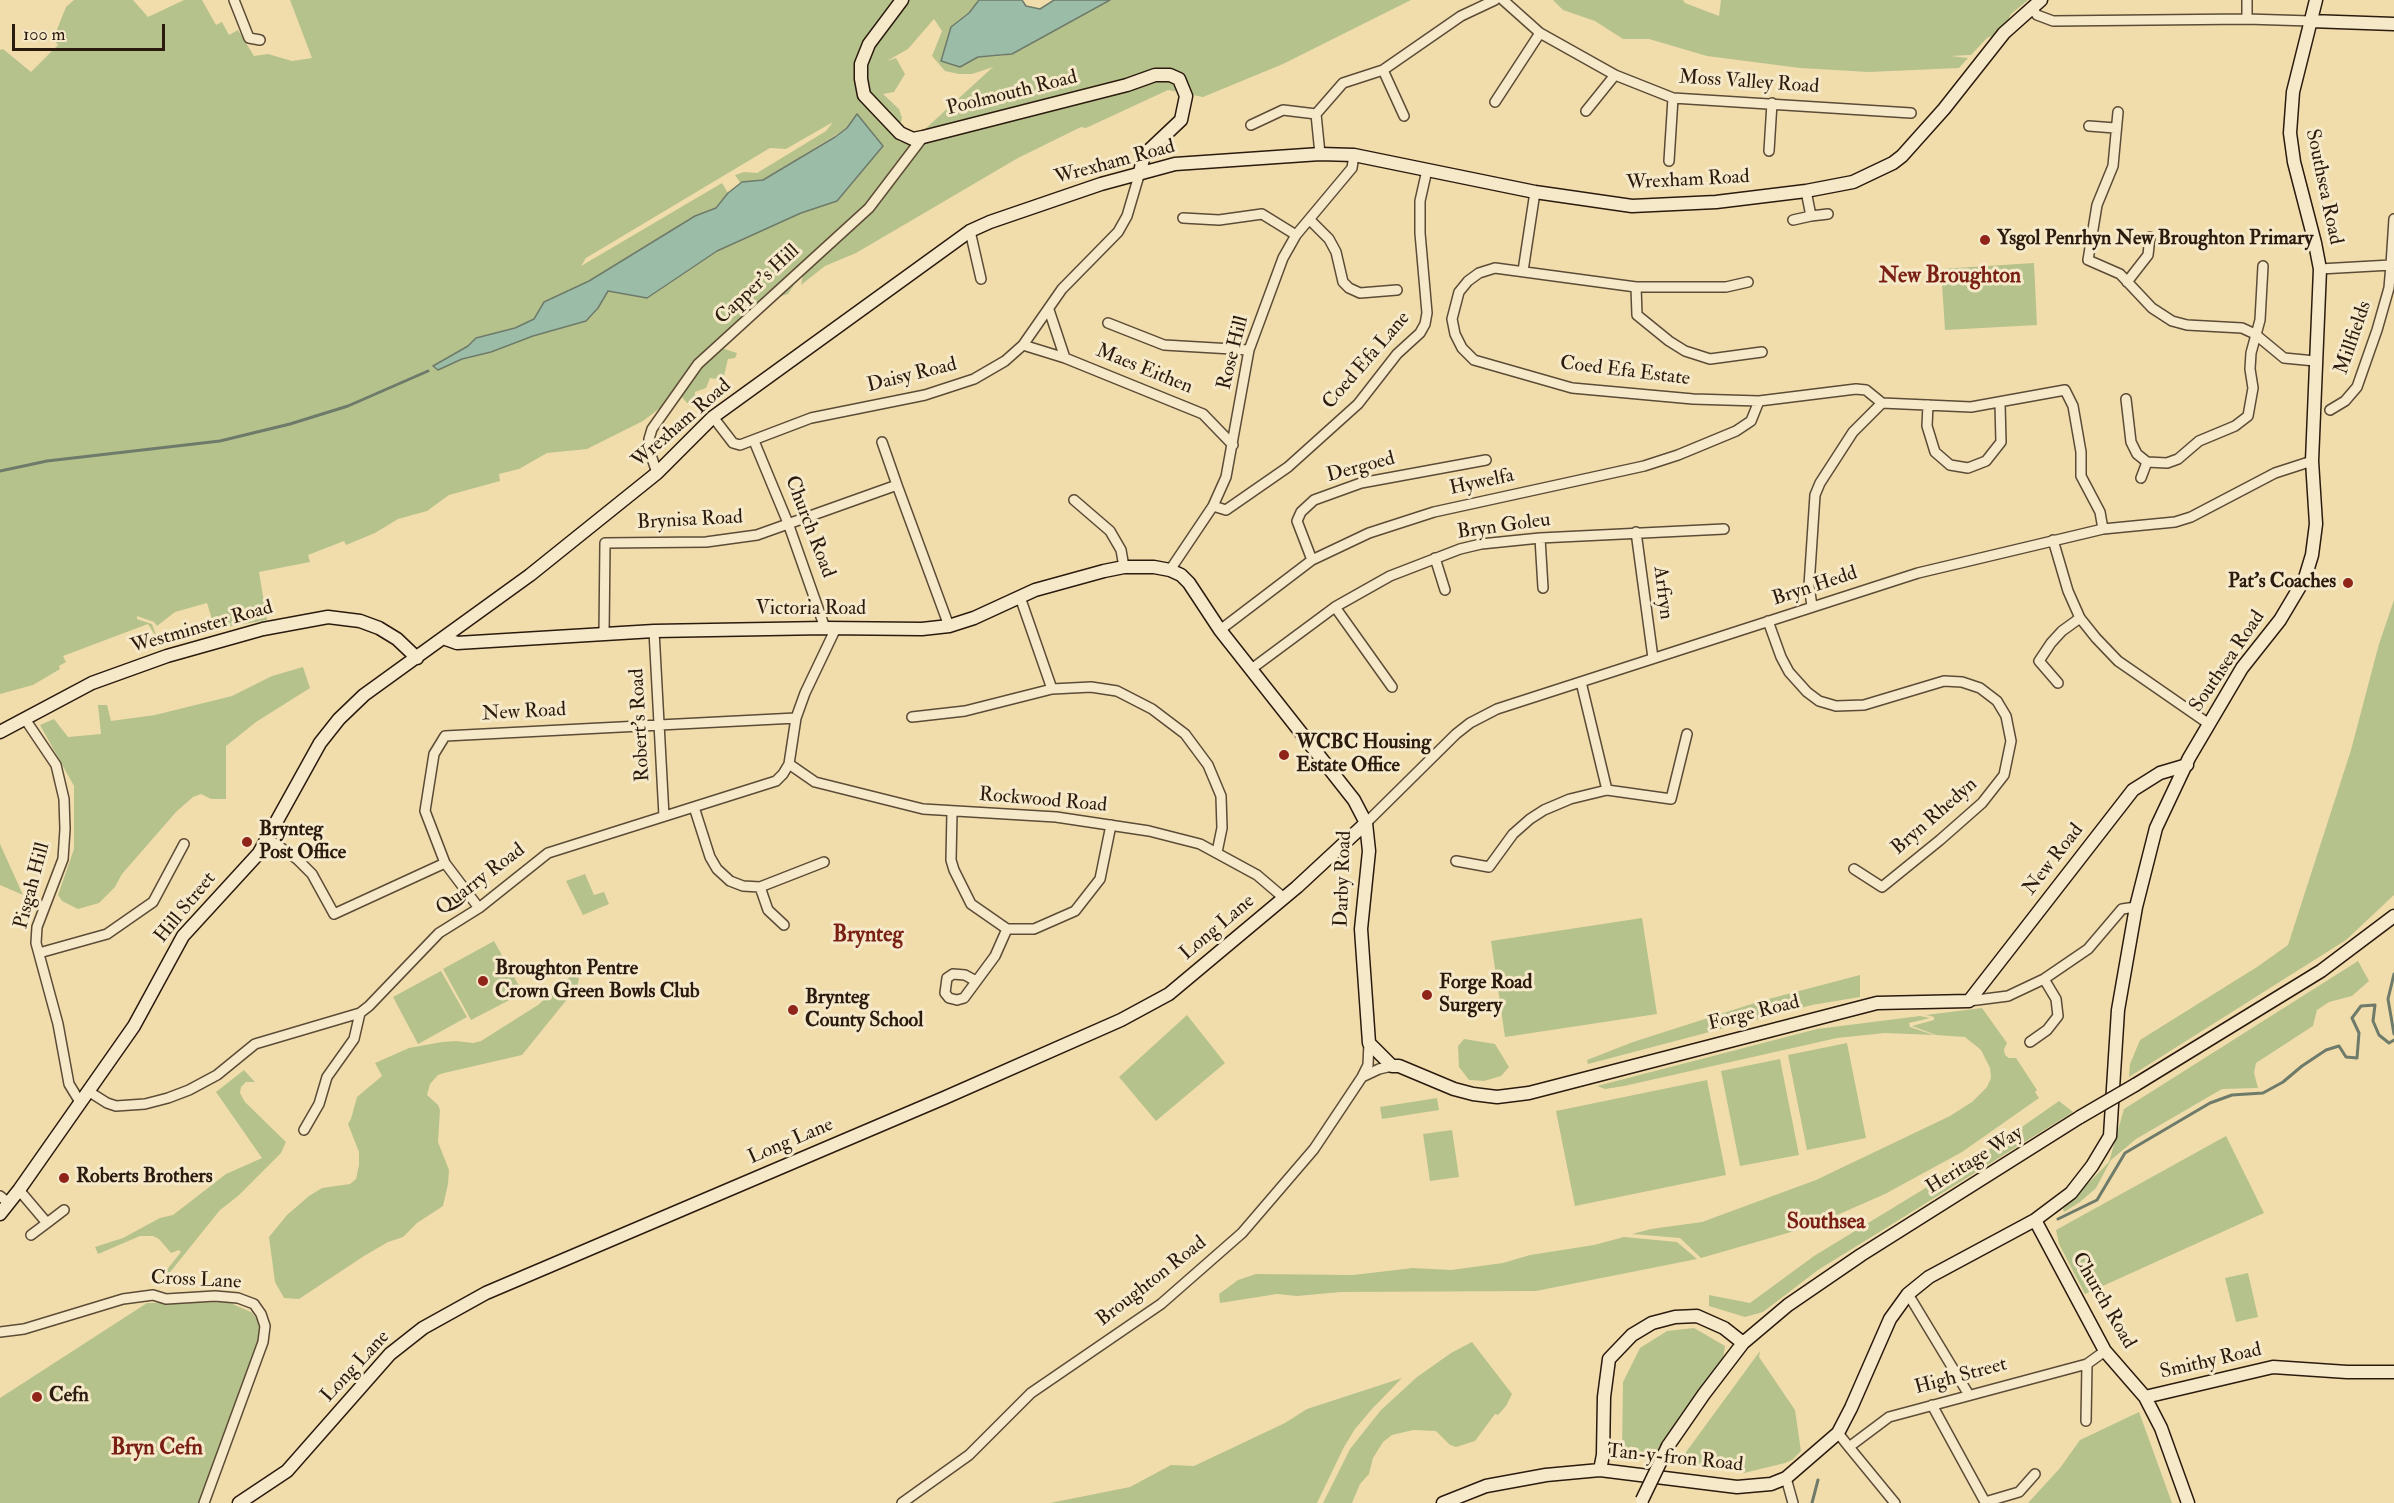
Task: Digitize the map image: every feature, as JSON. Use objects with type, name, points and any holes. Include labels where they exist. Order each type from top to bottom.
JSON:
[{"type":"street","points":[[234,0],[249,38],[260,40]]},
{"type":"street","points":[[902,0],[869,44],[861,64],[861,79],[864,95],[900,133],[913,139],[923,137]]},
{"type":"street","points":[[1320,154],[1316,114],[1343,83],[1383,70],[1461,16],[1495,0]]},
{"type":"street","name":"Moss Valley Road","points":[[1503,0],[1540,33],[1615,75],[1673,98],[1911,113]]},
{"type":"street","points":[[2247,0],[2247,19]]},
{"type":"street","name":"Southsea Road","points":[[2035,1220],[2071,1193],[2092,1166],[2110,1136],[2118,1010],[2136,907],[2156,828],[2209,724],[2242,668],[2280,620],[2305,578],[2312,555],[2316,524],[2312,461],[2320,269],[2294,162],[2290,133],[2293,92],[2316,0]]},
{"type":"street","points":[[2037,4],[2037,15],[2053,21],[2247,19],[2394,24]]},
{"type":"street","name":"Wrexham Road","points":[[364,695],[530,575],[657,472],[713,417],[970,231],[1140,172],[1175,164],[1320,154],[1354,155],[1535,192],[1632,206],[1716,202],[1806,191],[1853,182],[1893,163],[1944,109],[2004,33],[2037,4]]},
{"type":"street","points":[[1495,102],[1540,33]]},
{"type":"street","points":[[1383,70],[1404,116]]},
{"type":"street","name":"Poolmouth Road","points":[[923,137],[1126,85],[1155,75],[1170,75],[1179,79],[1186,96],[1181,120],[1144,155],[1140,172]]},
{"type":"street","points":[[1586,111],[1615,75]]},
{"type":"street","points":[[1669,161],[1673,98]]},
{"type":"street","points":[[1769,151],[1772,103]]},
{"type":"street","points":[[1251,125],[1283,110],[1316,114]]},
{"type":"street","points":[[2118,112],[2113,166],[2097,205],[2088,260],[2120,274],[2152,308],[2172,321],[2187,325],[2242,328],[2255,334],[2284,358],[2315,361]]},
{"type":"street","points":[[2089,126],[2115,128]]},
{"type":"street","name":"Capper's Hill","points":[[657,472],[650,452],[649,439],[652,429],[698,364],[869,208],[923,137]]},
{"type":"street","name":"Rose Hill","points":[[1170,570],[1213,506],[1226,477],[1249,350],[1283,258],[1296,235],[1352,168],[1354,155]]},
{"type":"street","name":"Coed Efa Lane","points":[[1213,506],[1226,510],[1288,467],[1358,404],[1397,354],[1420,333],[1427,313],[1420,233],[1420,201],[1427,170]]},
{"type":"street","name":"Daisy Road","points":[[754,441],[811,418],[953,388],[994,367],[1023,345],[1062,289],[1109,242],[1122,225],[1127,216],[1140,172]]},
{"type":"street","points":[[1806,191],[1811,216]]},
{"type":"street","points":[[1523,271],[1535,192]]},
{"type":"street","points":[[1183,218],[1219,220],[1262,214],[1296,235]]},
{"type":"street","points":[[1793,220],[1828,214]]},
{"type":"street","name":"Millfields","points":[[2330,410],[2344,401],[2357,387],[2378,330],[2389,288],[2394,219]]},
{"type":"street","points":[[1310,220],[1329,239],[1336,252],[1342,282],[1348,288],[1360,293],[1397,290]]},
{"type":"street","points":[[970,231],[981,279]]},
{"type":"street","points":[[2127,282],[2148,255],[2150,237]]},
{"type":"street","points":[[2126,399],[2131,442],[2138,454],[2147,462],[2167,463],[2178,459],[2199,441],[2235,426],[2248,416],[2253,388],[2250,369],[2255,334],[2260,320],[2263,266]]},
{"type":"street","points":[[2320,269],[2391,266]]},
{"type":"street","name":"Coed Efa Estate","points":[[1748,282],[1726,287],[1636,287],[1495,268],[1479,273],[1468,281],[1459,292],[1452,319],[1455,334],[1462,348],[1474,360],[1572,388],[1693,399],[1759,401],[1856,389],[1866,390],[1882,403]]},
{"type":"street","points":[[1636,287],[1637,315],[1685,351],[1710,359],[1762,352]]},
{"type":"street","name":"Maes Eithen","points":[[1048,310],[1065,358]]},
{"type":"street","points":[[1108,323],[1164,345],[1249,350]]},
{"type":"street","name":"Maes Eithen","points":[[1023,345],[1065,358],[1203,414],[1233,445]]},
{"type":"street","points":[[1812,606],[1809,586],[1815,495],[1820,483],[1853,432],[1882,403],[1971,407],[2000,404],[2065,390],[2073,406],[2081,452],[2081,476],[2100,512],[2103,529]]},
{"type":"street","name":"Hywelfa","points":[[1220,630],[1312,560],[1369,533],[1434,512],[1644,466],[1678,455],[1736,431],[1751,421],[1759,401]]},
{"type":"street","points":[[1928,405],[1927,426],[1935,452],[1950,465],[1968,468],[1986,461],[2001,442],[2000,404]]},
{"type":"street","points":[[713,417],[733,443],[754,441]]},
{"type":"street","name":"Church Road","points":[[754,441],[830,628]]},
{"type":"street","points":[[882,442],[949,626]]},
{"type":"street","name":"Dergoed","points":[[1312,560],[1297,521],[1301,512],[1314,500],[1361,483],[1486,460]]},
{"type":"street","name":"Bryn Hedd","points":[[1366,823],[1456,734],[1470,723],[1497,709],[1918,573],[2103,529],[2175,522],[2191,517],[2275,473],[2312,461]]},
{"type":"street","points":[[2141,478],[2147,462]]},
{"type":"street","name":"Brynisa Road","points":[[604,635],[604,543],[706,542],[757,535],[897,485]]},
{"type":"street","points":[[1074,500],[1110,531],[1121,550],[1124,567]]},
{"type":"street","name":"Bryn Goleu","points":[[1250,670],[1335,607],[1390,576],[1435,558],[1481,544],[1636,532],[1724,529]]},
{"type":"street","name":"Arfryn","points":[[1636,532],[1653,658]]},
{"type":"street","points":[[1540,538],[1543,588]]},
{"type":"street","points":[[2053,540],[2068,591],[2080,618],[2096,638],[2118,661],[2209,724]]},
{"type":"street","points":[[1435,558],[1445,590]]},
{"type":"street","name":"Victoria Road","points":[[443,638],[457,643],[654,631],[830,628],[899,630],[949,626],[1058,584],[1124,567],[1154,567],[1170,570]]},
{"type":"street","name":"Darby Road","points":[[1170,570],[1181,575],[1190,583],[1220,630],[1250,670],[1354,800],[1366,823],[1369,851],[1361,929],[1369,1042]]},
{"type":"street","points":[[1020,597],[1052,689]]},
{"type":"street","points":[[1335,607],[1392,687]]},
{"type":"street","name":"Westminster Road","points":[[0,732],[92,683],[167,656],[263,629],[328,617],[360,621],[379,628],[397,639],[417,658]]},
{"type":"street","points":[[2058,683],[2039,661],[2056,637],[2080,618]]},
{"type":"street","name":"Bryn Rhedyn","points":[[1768,621],[1789,672],[1807,692],[1819,701],[1836,706],[1864,705],[1944,681],[1962,682],[1980,688],[1996,700],[2006,716],[2011,741],[2004,774],[1982,803],[1882,887],[1854,869]]},
{"type":"street","points":[[789,764],[796,718],[830,628]]},
{"type":"street","name":"Robert's Road","points":[[654,631],[664,816]]},
{"type":"street","points":[[1581,682],[1607,790]]},
{"type":"street","points":[[912,717],[964,711],[1052,689],[1091,687],[1117,691],[1152,709],[1185,734],[1208,765],[1221,796],[1222,828],[1217,852]]},
{"type":"street","name":"Hill Street","points":[[19,1190],[134,1026],[183,936],[259,853],[320,743],[339,719],[364,695]]},
{"type":"street","name":"New Road","points":[[479,908],[445,863],[425,811],[434,754],[445,736],[796,718]]},
{"type":"street","name":"Pisgah Hill","points":[[25,719],[56,765],[64,799],[63,859],[37,927],[39,953],[58,1024],[69,1084],[80,1102]]},
{"type":"street","points":[[1456,861],[1489,867],[1513,834],[1544,810],[1570,799],[1607,790],[1671,799],[1687,734]]},
{"type":"street","name":"Rockwood Road","points":[[789,764],[815,782],[903,805],[952,812],[1056,817],[1111,825],[1200,844],[1257,875],[1284,898]]},
{"type":"street","name":"Quarry Road","points":[[88,1092],[116,1106],[145,1104],[168,1098],[217,1075],[255,1044],[360,1013],[439,933],[479,908],[548,853],[768,785],[783,774],[789,764]]},
{"type":"street","name":"New Road","points":[[1969,1001],[2133,790],[2160,773],[2187,765]]},
{"type":"street","points":[[694,807],[710,857],[717,869],[730,881],[743,886],[760,887],[824,862]]},
{"type":"street","points":[[952,812],[951,860],[954,870],[972,904],[1007,929],[1034,929],[1075,910],[1100,879],[1111,825]]},
{"type":"street","name":"Long Lane","points":[[239,1503],[287,1471],[390,1354],[423,1328],[486,1293],[944,1098],[1120,1020],[1169,994],[1284,898],[1366,823]]},
{"type":"street","points":[[267,838],[297,859],[312,874],[334,914],[445,863]]},
{"type":"street","points":[[39,953],[107,934],[153,902],[184,844]]},
{"type":"street","points":[[760,887],[768,910],[784,925]]},
{"type":"street","name":"Forge Road","points":[[1369,1042],[1392,1066],[1399,1066],[1473,1094],[1513,1096],[1877,1003],[1969,1001],[2008,996],[2044,980],[2088,949],[2122,909],[2136,907]]},
{"type":"street","name":"Heritage Way","points":[[1641,1501],[1668,1446],[1704,1394],[1743,1343],[1788,1305],[1825,1279],[2080,1118],[2321,970],[2394,916]]},
{"type":"street","points":[[976,981],[995,956],[1007,929]]},
{"type":"street","points":[[2030,1042],[2047,1030],[2058,1016],[2056,999],[2044,980]]},
{"type":"street","points":[[304,1130],[319,1104],[327,1077],[354,1039],[360,1013]]},
{"type":"street","name":"Broughton Road","points":[[902,1503],[969,1455],[1031,1394],[1161,1304],[1242,1233],[1314,1149],[1362,1077],[1368,1065],[1369,1042]]},
{"type":"street","points":[[1362,1077],[1392,1066]]},
{"type":"street","points":[[0,1214],[4,1199],[19,1190],[47,1223]]},
{"type":"street","points":[[31,1235],[64,1210]]},
{"type":"street","name":"Church Road","points":[[2035,1220],[2105,1351],[2145,1397],[2161,1428],[2188,1503]]},
{"type":"street","name":"Tan-y-fron Road","points":[[1443,1503],[1486,1486],[1546,1475],[1600,1470],[1737,1487],[1772,1484],[1786,1478],[1838,1432],[1890,1319],[1908,1294],[1929,1277],[2035,1220]]},
{"type":"street","points":[[1908,1294],[1969,1395]]},
{"type":"street","name":"Cross Lane","points":[[0,1332],[24,1329],[123,1299],[153,1295],[166,1299],[215,1296],[238,1298],[254,1304],[265,1326],[263,1342],[204,1503]]},
{"type":"street","points":[[1600,1470],[1603,1455],[1604,1397],[1609,1359],[1632,1335],[1652,1323],[1675,1317],[1697,1316],[1724,1328],[1743,1343]]},
{"type":"street","name":"High Street","points":[[1849,1446],[1889,1417],[2087,1364],[2105,1351]]},
{"type":"street","points":[[2086,1421],[2087,1364]]},
{"type":"street","name":"Smithy Road","points":[[2145,1397],[2273,1367],[2347,1372],[2394,1372]]},
{"type":"street","points":[[1932,1405],[1985,1502],[2019,1492],[2035,1474]]},
{"type":"street","points":[[1838,1432],[1895,1503]]},
{"type":"street","points":[[1786,1478],[1793,1503]]},
{"type":"green space","points":[[74,0],[133,0],[148,17],[184,0],[202,0],[216,25],[222,22],[229,35],[238,30],[254,56],[268,54],[292,61],[312,58],[290,0],[979,0],[969,13],[951,27],[941,61],[960,67],[978,57],[1002,56],[1023,49],[1055,28],[1110,0],[1411,0],[1283,64],[1203,97],[1168,90],[1086,128],[1081,127],[1018,158],[856,253],[825,266],[801,285],[803,275],[795,272],[794,285],[788,294],[761,302],[762,313],[720,339],[715,346],[737,353],[735,358],[728,359],[723,380],[710,378],[706,388],[695,392],[695,403],[687,403],[682,397],[669,401],[643,421],[587,449],[547,453],[519,469],[499,474],[500,481],[449,495],[427,511],[398,519],[375,533],[346,545],[344,541],[308,555],[310,562],[259,572],[267,620],[215,629],[207,603],[175,612],[157,626],[154,622],[137,616],[137,619],[152,624],[157,638],[148,624],[63,656],[66,662],[59,666],[60,669],[33,685],[0,694],[0,50],[3,49],[31,72],[58,45],[51,36],[56,32],[66,7]],"holes":[[[934,19],[942,31],[932,56],[945,71],[972,74],[993,67],[913,140],[900,142],[891,131],[901,122],[899,109],[883,94],[894,92],[905,74],[896,58],[887,61],[908,49]],[[833,122],[826,131],[757,173],[744,172],[735,175],[741,184],[763,180],[847,128],[837,201],[801,213],[717,251],[647,298],[608,291],[598,308],[491,352],[462,359],[438,370],[434,366],[468,346],[476,338],[515,328],[534,319],[544,302],[589,281],[695,216],[716,208],[728,193],[722,183],[581,266],[586,258],[770,148],[786,149]]]},
{"type":"green space","points":[[1553,0],[1683,0],[1685,3],[1719,16],[1721,0],[2028,0],[2011,14],[2002,32],[1987,38],[1971,55],[1951,56],[1968,58],[1959,68],[1869,72],[1800,68],[1707,56],[1649,39],[1623,39],[1595,21],[1563,10]]},
{"type":"green space","points":[[2034,263],[2037,325],[1945,330],[1941,269]]},
{"type":"green space","points":[[2394,600],[2394,895],[2346,940],[2129,1077],[2130,1064],[2140,1040],[2288,945],[2351,750],[2379,644]]},
{"type":"green space","points":[[303,667],[310,688],[256,722],[226,746],[226,799],[211,799],[201,794],[193,797],[176,812],[122,874],[115,887],[99,903],[78,909],[62,901],[58,895],[74,849],[74,786],[40,725],[54,719],[68,737],[101,734],[98,705],[107,705],[111,721],[155,715],[232,696],[272,676]]},
{"type":"green space","points":[[0,844],[23,895],[0,885]]},
{"type":"green space","points":[[585,874],[594,895],[604,892],[609,904],[583,915],[566,881]]},
{"type":"green space","points":[[1642,918],[1657,1014],[1505,1037],[1491,941]]},
{"type":"green space","name":"Broughton Pentre Crown Green Bowls Club","points":[[494,941],[523,993],[471,1020],[443,969]]},
{"type":"green space","points":[[2358,961],[2369,981],[2352,996],[2329,1002],[2317,1010],[2313,1026],[2256,1063],[2254,1073],[2258,1088],[2222,1089],[2136,1139],[2111,1160],[2096,1188],[2064,1212],[2063,1209],[2109,1162],[2124,1109]]},
{"type":"green space","points":[[441,971],[467,1017],[418,1044],[393,997]]},
{"type":"green space","points":[[1860,975],[1860,997],[1812,1005],[1588,1064],[1587,1060],[1633,1042],[1761,1001]]},
{"type":"green space","points":[[571,976],[579,978],[577,987],[522,1055],[444,1073],[438,1075],[430,1084],[427,1095],[440,1110],[438,1142],[449,1170],[443,1206],[417,1223],[403,1237],[388,1242],[364,1256],[299,1299],[284,1298],[275,1282],[269,1237],[287,1215],[309,1196],[322,1188],[350,1184],[356,1179],[359,1152],[348,1124],[357,1097],[382,1076],[375,1063],[409,1048],[442,1042],[481,1041],[538,1005]]},
{"type":"green space","points":[[1982,1008],[2007,1043],[2004,1049],[2005,1055],[2009,1058],[2016,1058],[2037,1090],[2035,1092],[2039,1098],[1962,1152],[1885,1194],[1812,1226],[1701,1258],[1680,1238],[1632,1234],[1702,1222],[1816,1180],[1950,1116],[1972,1102],[1987,1087],[1991,1078],[1990,1068],[1981,1050],[1965,1037],[1936,1035],[1912,1026],[1934,1020],[1934,1017],[1926,1015]]},
{"type":"green space","points":[[1187,1015],[1225,1063],[1156,1121],[1119,1077]]},
{"type":"green space","points":[[1920,1016],[1930,1018],[1909,1023],[1910,1027],[1934,1035],[1885,1033],[1837,1038],[1624,1086],[1605,1089],[1597,1086],[1817,1029]]},
{"type":"green space","points":[[1464,1039],[1495,1044],[1509,1067],[1501,1076],[1484,1081],[1469,1080],[1459,1067],[1458,1046]]},
{"type":"green space","points":[[1847,1043],[1866,1138],[1807,1150],[1788,1055]]},
{"type":"green space","points":[[1780,1059],[1799,1155],[1740,1166],[1721,1071]]},
{"type":"green space","points":[[244,1070],[255,1082],[246,1082],[241,1087],[240,1093],[245,1102],[286,1142],[281,1153],[238,1196],[220,1210],[159,1286],[154,1286],[181,1252],[179,1250],[171,1253],[159,1239],[153,1236],[140,1236],[98,1254],[95,1247],[123,1238],[160,1218],[173,1215],[226,1174],[262,1158],[216,1092]]},
{"type":"green space","points":[[1707,1080],[1726,1175],[1575,1206],[1556,1111]]},
{"type":"green space","points":[[1437,1098],[1439,1110],[1382,1119],[1380,1107]]},
{"type":"green space","points":[[2059,1101],[2073,1112],[1818,1270],[1763,1312],[1745,1317],[1709,1306],[1709,1295],[1750,1303],[1814,1256],[1996,1145]]},
{"type":"green space","points":[[1452,1130],[1459,1177],[1430,1181],[1423,1134]]},
{"type":"green space","points":[[2226,1136],[2264,1213],[2085,1294],[2059,1244],[2056,1230]]},
{"type":"green space","points":[[1624,1237],[1677,1242],[1697,1259],[1536,1291],[1341,1292],[1297,1296],[1277,1294],[1220,1303],[1219,1294],[1238,1280],[1256,1274],[1353,1275],[1413,1268],[1451,1270],[1503,1263],[1530,1255],[1594,1245]]},
{"type":"green space","points":[[2248,1273],[2258,1317],[2236,1322],[2225,1278]]},
{"type":"green space","points":[[228,1302],[251,1312],[259,1321],[260,1338],[241,1396],[198,1503],[0,1503],[0,1398],[147,1303]]},
{"type":"green space","points":[[1694,1328],[1725,1346],[1723,1359],[1651,1460],[1628,1457],[1622,1451],[1623,1382],[1640,1348],[1667,1331]]},
{"type":"green space","points":[[1472,1342],[1512,1394],[1506,1406],[1498,1415],[1495,1414],[1475,1441],[1456,1447],[1450,1445],[1436,1431],[1413,1430],[1392,1435],[1383,1442],[1373,1458],[1369,1474],[1360,1484],[1352,1503],[1323,1503],[1350,1449],[1381,1410],[1417,1377],[1451,1353]]},
{"type":"green space","points":[[1760,1351],[1759,1357],[1795,1410],[1801,1451],[1785,1463],[1744,1473],[1678,1463]]},
{"type":"green space","points":[[1402,1378],[1355,1429],[1317,1503],[1050,1503],[1130,1487],[1171,1465],[1194,1466],[1285,1423],[1307,1409]]},
{"type":"green space","points":[[2139,1412],[2172,1503],[2028,1503],[2060,1468],[2080,1440]]},
{"type":"shaded area","points":[[979,0],[1022,0],[1026,6],[1040,9],[1054,0],[1110,0],[1012,54],[978,57],[960,67],[941,61],[951,27],[969,13]]},
{"type":"shaded area","points":[[857,114],[883,146],[837,201],[801,213],[717,251],[647,298],[608,291],[598,308],[586,321],[533,336],[491,352],[462,359],[438,370],[433,366],[468,346],[476,338],[515,328],[534,319],[544,302],[589,281],[695,216],[716,208],[728,193],[742,182],[763,180],[835,137],[847,128]]},
{"type":"waterway","points":[[0,471],[47,461],[220,441],[290,424],[348,406],[428,371]]},
{"type":"waterway","points":[[2394,974],[2388,999],[2394,1034]]},
{"type":"waterway","points":[[2058,1219],[2097,1200],[2125,1153],[2210,1103],[2232,1095],[2263,1093],[2283,1082],[2326,1050],[2339,1046],[2346,1057],[2357,1058],[2359,1033],[2352,1018],[2361,1006],[2375,1005],[2373,1021],[2379,1035],[2389,1043],[2394,1040]]},
{"type":"waterway","points":[[1812,1503],[1818,1480]]},
{"type":"place","name":"Ysgol Penrhyn New Broughton Primary","points":[[1985,240]]},
{"type":"place","name":"Pat's Coaches","points":[[2348,583]]},
{"type":"place","name":"WCBC Housing Estate Office","points":[[1284,755]]},
{"type":"place","name":"Brynteg Post Office","points":[[247,842]]},
{"type":"place","name":"Broughton Pentre Crown Green Bowls Club","points":[[483,981]]},
{"type":"place","name":"Forge Road Surgery","points":[[1427,995]]},
{"type":"place","name":"Brynteg County School","points":[[793,1010]]},
{"type":"place","name":"Roberts Brothers","points":[[64,1178]]},
{"type":"place","name":"Cefn","points":[[37,1397]]},
{"type":"district","name":"New Broughton","points":[[1950,277]]},
{"type":"district","name":"Brynteg","points":[[868,936]]},
{"type":"district","name":"Southsea","points":[[1826,1223]]},
{"type":"district","name":"Bryn Cefn","points":[[157,1449]]}]
